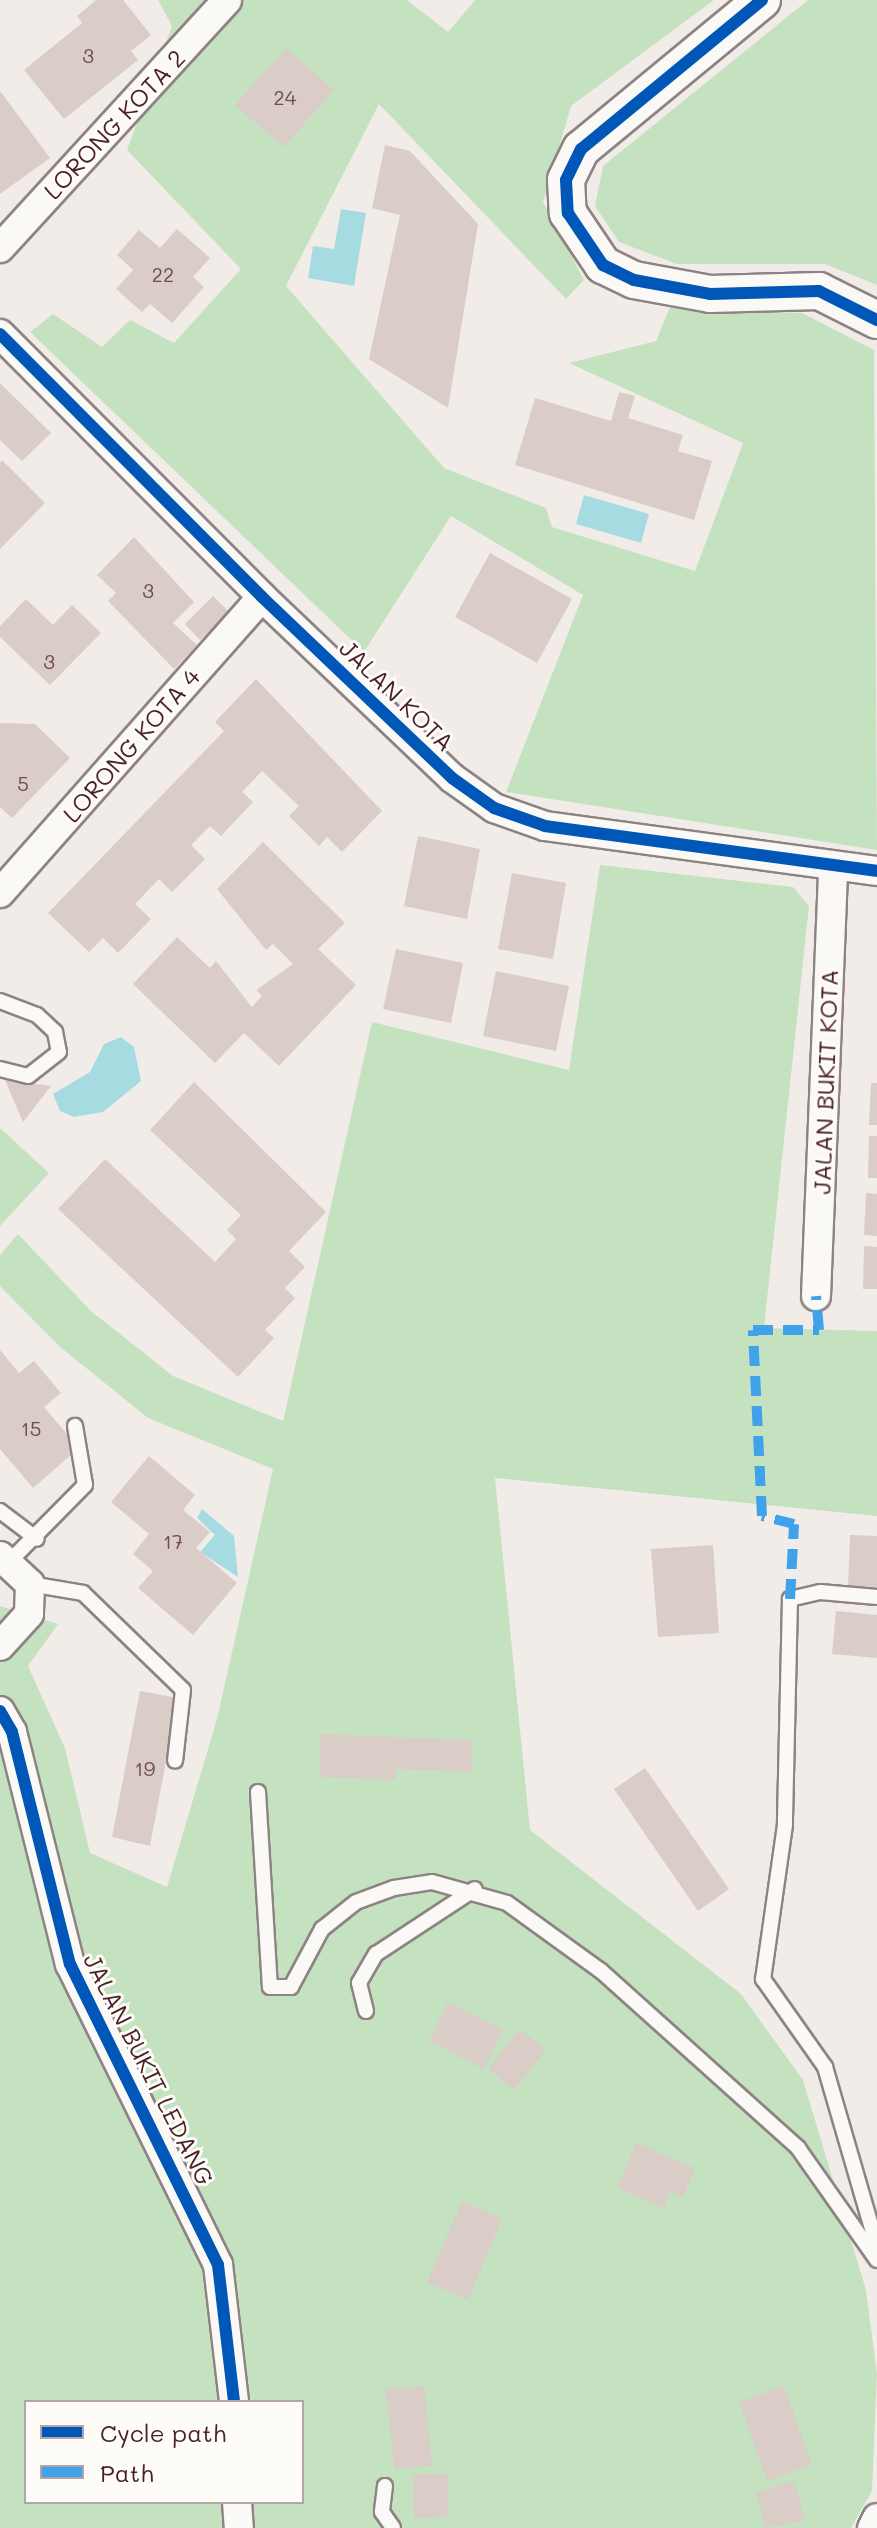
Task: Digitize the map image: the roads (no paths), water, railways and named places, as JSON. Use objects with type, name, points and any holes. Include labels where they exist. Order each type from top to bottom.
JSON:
[{"type":"street","name":"LORONG KOTA 2","points":[[0,248],[227,0]]},
{"type":"street","points":[[762,0],[581,149],[566,180],[568,213],[603,265],[634,280],[710,294],[819,291],[877,320]]},
{"type":"street","name":"JALAN KOTA","points":[[0,334],[262,597],[452,778],[494,808],[545,826],[833,868],[877,871]]},
{"type":"street","name":"LORONG KOTA 4","points":[[0,893],[262,597]]},
{"type":"street","name":"JALAN BUKIT KOTA","points":[[816,1296],[833,868]]},
{"type":"street","points":[[0,1646],[29,1614],[30,1584],[5,1558]]},
{"type":"street","name":"JALAN BUKIT LEDANG","points":[[0,1711],[12,1732],[70,1964],[218,2265],[234,2400]]},
{"type":"street","points":[[237,2504],[239,2528]]},
{"type":"street","points":[[872,2528],[877,2518]]},
{"type":"lane","points":[[0,1001],[37,1015],[55,1032],[59,1052],[28,1076],[0,1069]]},
{"type":"lane","points":[[5,1558],[37,1539],[87,1480],[75,1426]]},
{"type":"lane","points":[[0,1511],[37,1539]]},
{"type":"lane","points":[[30,1584],[83,1593],[183,1690],[175,1761]]},
{"type":"lane","points":[[877,1597],[820,1592],[790,1599],[785,1825],[763,1979],[825,2067],[877,2246]]},
{"type":"lane","points":[[258,1792],[265,1978],[279,1992],[298,1978],[322,1929],[356,1902],[432,1882],[475,1889],[552,1929],[798,2148],[877,2260]]},
{"type":"lane","points":[[366,2011],[359,1983],[376,1954],[475,1889]]},
{"type":"lane","points":[[385,2486],[382,2512],[393,2528]]},
{"type":"water","points":[[341,209],[366,213],[354,286],[308,278],[313,246],[334,249]]},
{"type":"water","points":[[584,495],[649,514],[641,543],[576,524]]},
{"type":"water","points":[[121,1037],[134,1047],[141,1081],[103,1112],[74,1117],[60,1111],[53,1094],[90,1072],[104,1044]]},
{"type":"water","points":[[202,1509],[234,1536],[238,1577],[200,1552],[215,1535],[197,1518]]}]
